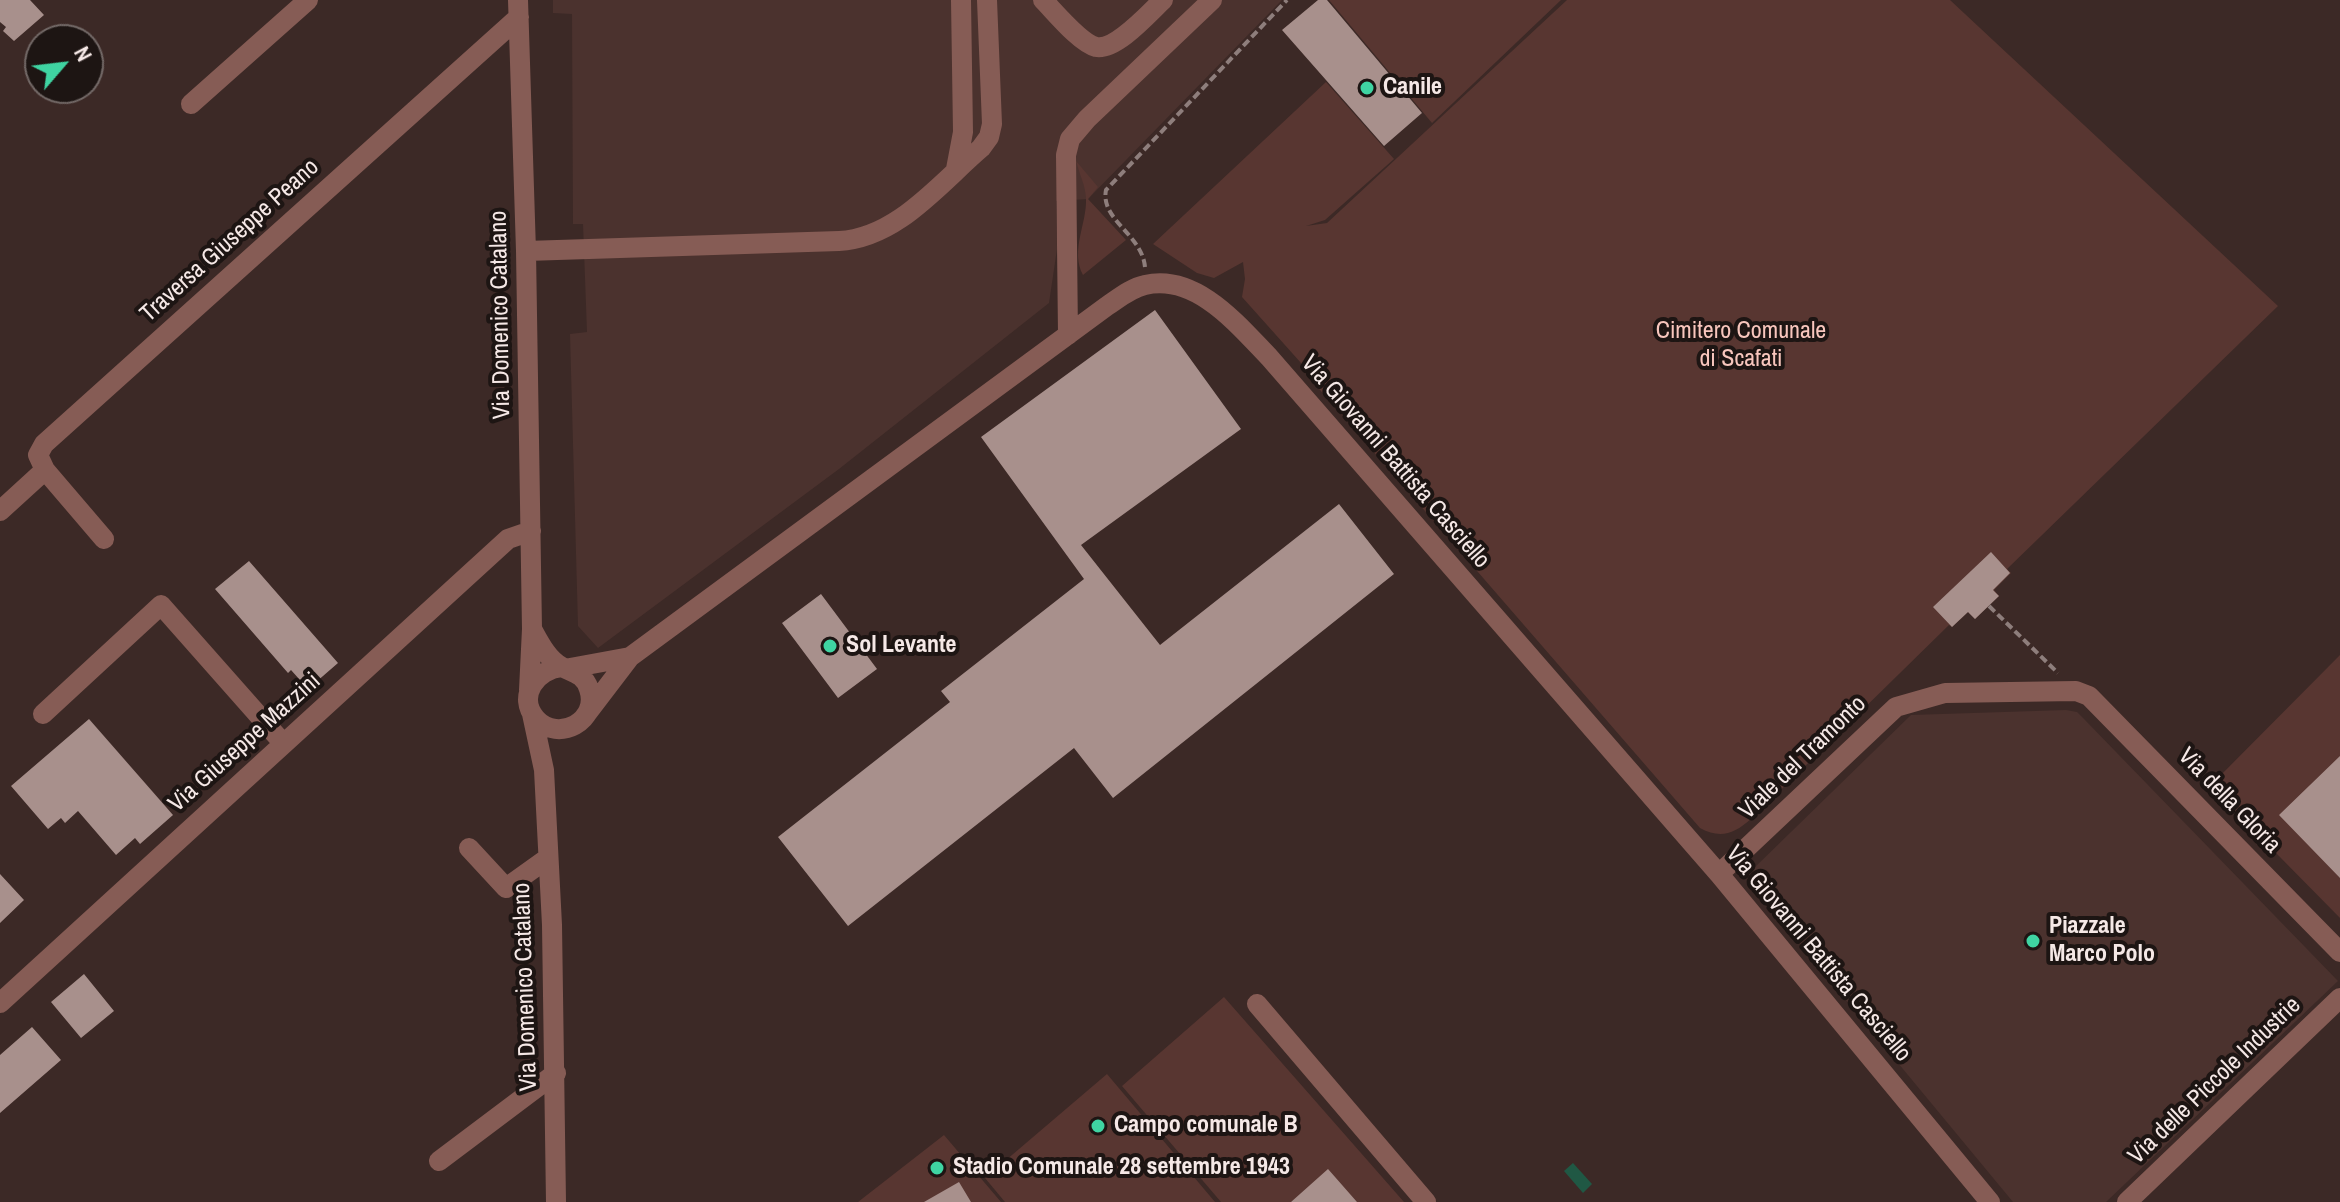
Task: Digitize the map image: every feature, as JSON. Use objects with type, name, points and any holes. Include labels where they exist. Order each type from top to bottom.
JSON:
[{"type":"street","points":[[191,104],[308,0]]},
{"type":"street","points":[[956,169],[963,132],[961,0]]},
{"type":"street","points":[[526,251],[857,240],[874,235],[892,224],[981,148],[989,137],[992,124],[987,0]]},
{"type":"street","points":[[1043,0],[1083,40],[1096,47],[1107,46],[1119,39],[1163,0]]},
{"type":"street","points":[[1068,335],[1066,169],[1070,139],[1087,119],[1212,0]]},
{"type":"street","name":"Via Domenico Catalano","points":[[519,8],[531,531],[529,706],[544,770],[556,1073],[556,1202]]},
{"type":"street","name":"Traversa Giuseppe Peano","points":[[45,470],[38,455],[44,444],[519,8]]},
{"type":"street","points":[[544,770],[553,748],[630,657],[1068,335],[1118,299],[1146,285]]},
{"type":"street","name":"Via Giovanni Battista Casciello","points":[[1146,285],[1166,285],[1186,290],[1211,302],[1248,335],[1719,874],[1990,1202]]},
{"type":"street","points":[[0,511],[45,470],[104,539]]},
{"type":"street","name":"Via Giuseppe Mazzini","points":[[0,1003],[508,539],[531,531]]},
{"type":"street","points":[[43,714],[161,605],[283,743]]},
{"type":"street","points":[[532,629],[545,651],[584,679],[589,688],[590,707],[578,722],[552,729],[532,714]]},
{"type":"street","points":[[529,690],[545,670],[630,657]]},
{"type":"street","name":"Viale del Tramonto","points":[[1719,874],[1896,707],[1945,693],[2076,691]]},
{"type":"street","name":"Via della Gloria","points":[[2076,691],[2089,696],[2340,952]]},
{"type":"street","points":[[469,848],[506,888],[548,858]]},
{"type":"street","name":"Via delle Piccole Industrie","points":[[2127,1202],[2340,998]]},
{"type":"street","points":[[1257,1004],[1426,1202]]},
{"type":"street","points":[[439,1161],[556,1073]]},
{"type":"path","points":[[1146,285],[1144,255],[1132,235],[1111,214],[1104,201],[1106,190],[1287,0]]},
{"type":"path","points":[[1989,606],[2076,691]]},
{"type":"shaded area","points":[[553,0],[1282,0],[1088,199],[1056,201],[1057,249],[1049,303],[839,469],[598,648],[578,626],[570,334],[587,332],[583,224],[573,224],[572,14],[553,13]]},
{"type":"shaded area","points":[[2077,712],[2338,981],[2106,1202],[2013,1202],[1754,889],[1752,870],[1911,715]]},
{"type":"shaded area","points":[[1573,1163],[1592,1184],[1583,1193],[1564,1171]]},
{"type":"green space","points":[[1329,0],[1561,0],[1432,123]]},
{"type":"green space","name":"Cimitero Comunale di Scafati","points":[[1567,0],[1950,0],[2278,306],[2007,569],[2011,573],[1994,590],[1999,596],[1975,619],[1968,612],[1952,627],[1949,625],[1751,819],[1727,833],[1700,828],[1301,368],[1301,363],[1242,297],[1245,279],[1243,262],[1214,278],[1197,273],[1153,244],[1326,82],[1394,159],[1325,220],[1306,226],[1327,223]]},
{"type":"green space","points":[[1076,161],[1098,187],[1088,199],[1126,240],[1083,275],[1078,247],[1086,199]]},
{"type":"green space","points":[[2340,655],[2340,918],[2210,786]]},
{"type":"green space","points":[[1224,997],[1404,1202],[1221,1202],[1122,1086]]},
{"type":"green space","name":"Campo comunale B","points":[[1107,1074],[1215,1202],[1005,1202],[985,1178]]},
{"type":"green space","name":"Stadio Comunale 28 settembre 1943","points":[[944,1135],[1001,1202],[858,1202]]},
{"type":"building","points":[[0,0],[30,0],[44,15],[34,24],[24,24],[24,32],[14,41],[3,31],[6,27],[0,22]]},
{"type":"building","name":"Canile","points":[[1318,0],[1327,0],[1422,113],[1384,146],[1282,30]]},
{"type":"building","points":[[1155,310],[1241,429],[1081,545],[1160,645],[1339,504],[1394,574],[1113,798],[1074,748],[848,926],[778,837],[950,702],[941,691],[1084,579],[981,437]]},
{"type":"building","points":[[1991,552],[2010,573],[1993,590],[1999,596],[1975,619],[1968,612],[1952,627],[1933,607]]},
{"type":"building","points":[[249,561],[338,663],[308,689],[291,670],[288,673],[215,589]]},
{"type":"building","name":"Sol Levante","points":[[821,594],[877,669],[838,698],[782,623]]},
{"type":"building","points":[[89,719],[173,815],[140,844],[135,838],[116,855],[78,811],[65,823],[61,818],[48,829],[11,786]]},
{"type":"building","points":[[2340,756],[2340,878],[2279,815]]},
{"type":"building","points":[[0,874],[24,900],[0,923]]},
{"type":"building","points":[[84,974],[114,1011],[81,1038],[51,1002]]},
{"type":"building","points":[[32,1027],[61,1060],[0,1113],[0,1055]]},
{"type":"building","points":[[1328,1169],[1357,1202],[1291,1202]]},
{"type":"building","points":[[959,1182],[971,1202],[924,1202]]},
{"type":"place","name":"Canile","points":[[1367,88]]},
{"type":"place","name":"Sol Levante","points":[[830,646]]},
{"type":"place","name":"Piazzale Marco Polo","points":[[2033,941]]},
{"type":"place","name":"Campo comunale B","points":[[1098,1126]]},
{"type":"place","name":"Stadio Comunale 28 settembre 1943","points":[[937,1168]]}]
